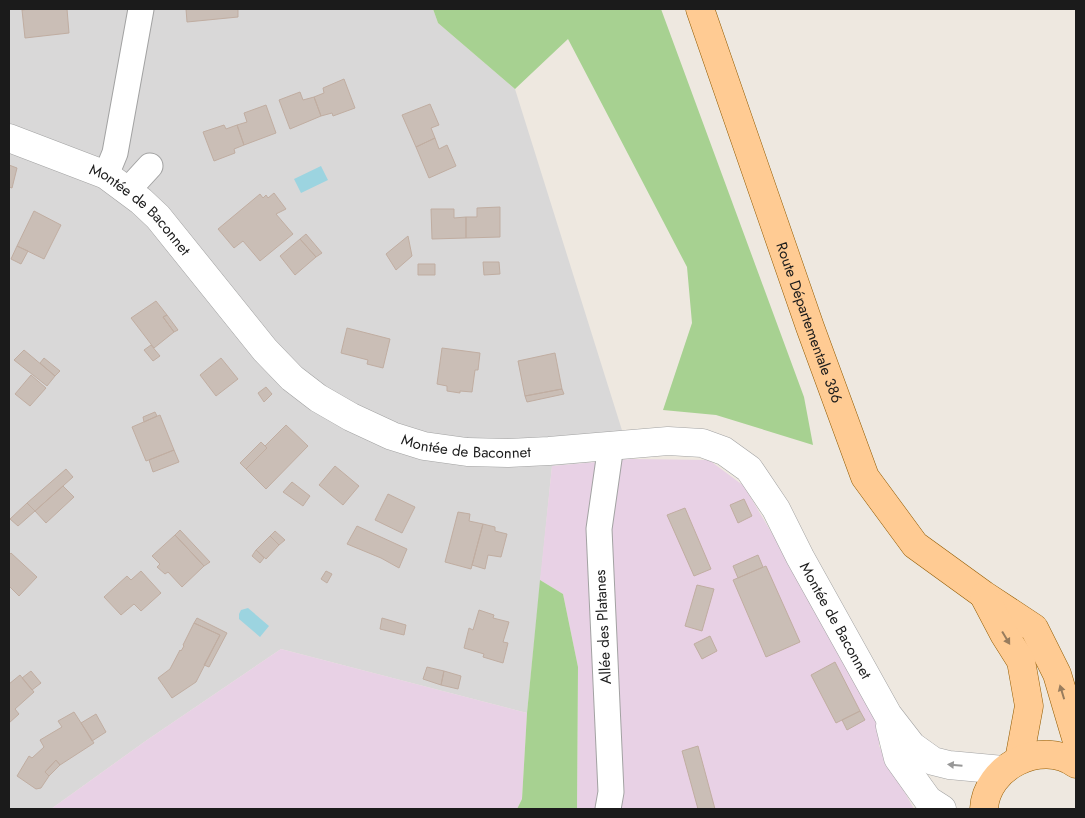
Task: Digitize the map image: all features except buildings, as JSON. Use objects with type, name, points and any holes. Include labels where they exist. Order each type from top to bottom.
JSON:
[{"type":"main road","name":"Route Départementale 386","points":[[700,9],[810,326],[865,477],[915,545],[984,595],[1034,628],[1057,674],[1076,738]]},
{"type":"main road","name":"Route Départementale 386","points":[[984,595],[1004,634],[1021,661],[1029,706],[1011,765]]},
{"type":"main road","points":[[984,809],[984,802],[991,784],[1011,765],[1036,755],[1054,755],[1071,760],[1076,764]]},
{"type":"street","points":[[106,175],[115,153],[141,9]]},
{"type":"street","name":"Montée de Baconnet","points":[[9,138],[106,175],[128,190],[158,217],[265,350],[292,378],[318,398],[351,417],[392,436],[424,446],[467,452],[535,452],[668,440],[702,442],[724,451],[749,469],[776,509],[800,557],[888,715],[912,746],[933,761],[949,765],[1011,765]]},
{"type":"street","points":[[128,190],[150,166]]},
{"type":"street","name":"Allée des Platanes","points":[[608,809],[611,792],[599,529],[611,445]]},
{"type":"street","name":"Montée de Baconnet","points":[[888,715],[898,758],[928,800],[942,809]]},
{"type":"shaded area","points":[[9,9],[433,9],[438,23],[515,89],[631,459],[552,466],[527,713],[281,649],[147,740],[51,809],[9,809]]},
{"type":"shaded area","points":[[631,459],[709,460],[744,486],[880,717],[879,746],[914,809],[577,809],[578,667],[563,594],[540,580],[552,466]]},
{"type":"shaded area","points":[[281,649],[527,713],[522,799],[517,809],[51,809],[147,740]]},
{"type":"green space","points":[[433,9],[661,9],[804,397],[813,445],[716,415],[663,410],[692,323],[687,267],[568,39],[515,89],[438,23]]},
{"type":"green space","points":[[540,580],[563,594],[578,667],[577,809],[517,809],[522,799],[527,713]]},
{"type":"water","points":[[321,166],[328,180],[301,193],[294,179]]},
{"type":"water","points":[[248,608],[269,626],[260,637],[239,619],[241,610]]}]
